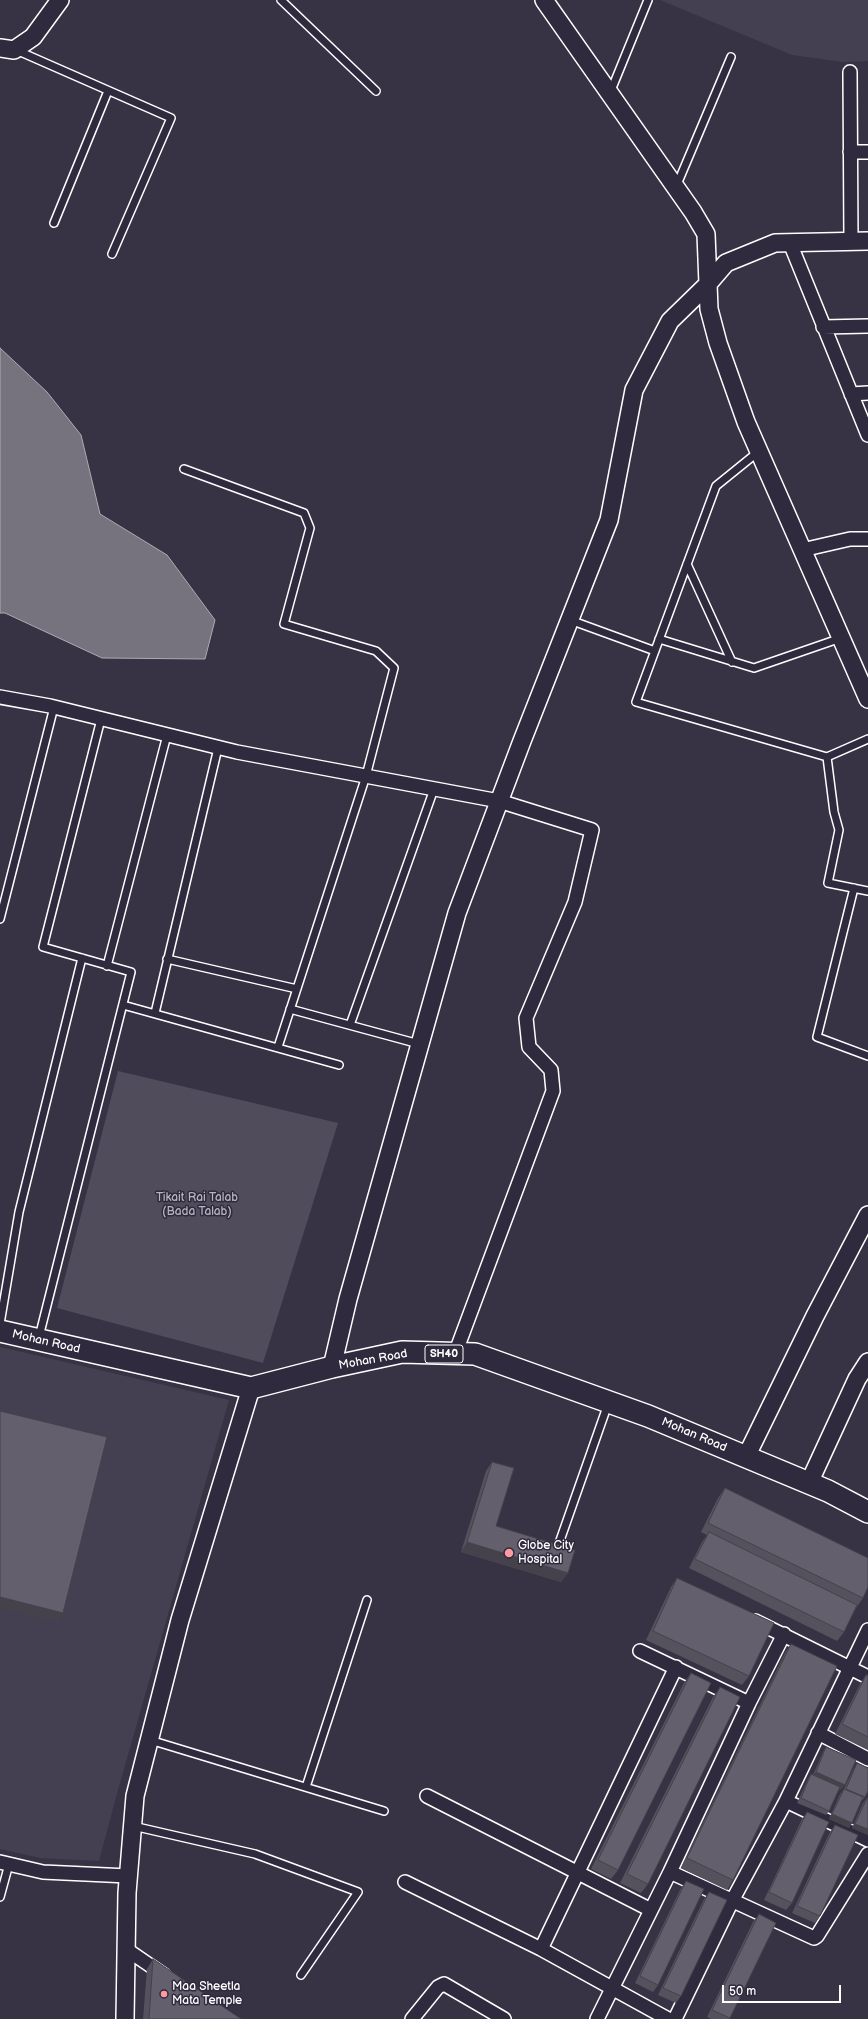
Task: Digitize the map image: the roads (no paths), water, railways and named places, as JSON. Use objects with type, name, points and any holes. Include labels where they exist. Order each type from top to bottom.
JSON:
[{"type":"main road","name":"Mohan Road","points":[[0,1331],[251,1388],[332,1367],[402,1352],[475,1354],[648,1416],[809,1483],[868,1512]]},
{"type":"street","points":[[7,49],[33,37],[60,0]]},
{"type":"street","points":[[544,0],[676,188],[706,234],[709,309],[718,343],[746,422],[868,699]]},
{"type":"street","points":[[850,72],[851,242]]},
{"type":"street","points":[[850,152],[868,152]]},
{"type":"street","points":[[332,1367],[348,1299],[457,913],[499,801],[609,520],[634,390],[670,321],[708,284],[726,263],[775,243],[868,241]]},
{"type":"street","points":[[790,243],[868,435]]},
{"type":"street","points":[[823,327],[868,326]]},
{"type":"street","points":[[851,394],[868,393]]},
{"type":"street","points":[[802,550],[850,539],[868,539]]},
{"type":"street","points":[[0,697],[54,707],[218,748],[499,801],[592,830],[575,902],[526,1018],[529,1047],[551,1070],[553,1092],[456,1354]]},
{"type":"street","points":[[746,1457],[868,1215]]},
{"type":"street","points":[[809,1483],[856,1379],[868,1362]]},
{"type":"street","points":[[125,2019],[128,1876],[135,1796],[180,1620],[251,1388]]},
{"type":"street","points":[[742,1615],[784,1634],[868,1677]]},
{"type":"street","points":[[675,2019],[732,1900],[786,1801],[868,1630]]},
{"type":"street","points":[[597,2019],[670,1872],[749,1703],[784,1634]]},
{"type":"street","points":[[640,1651],[749,1703]]},
{"type":"street","points":[[541,1949],[576,1872],[676,1667]]},
{"type":"street","points":[[818,1733],[868,1759]]},
{"type":"street","points":[[427,1796],[651,1910]]},
{"type":"street","points":[[786,1801],[868,1840]]},
{"type":"street","points":[[670,1872],[814,1938],[817,1936],[868,1854]]},
{"type":"street","points":[[4,1863],[43,1872],[128,1876]]},
{"type":"street","points":[[405,1882],[541,1949],[668,2019]]},
{"type":"street","points":[[126,1949],[178,1984]]},
{"type":"street","points":[[412,2019],[438,1987],[444,1984],[504,2019]]},
{"type":"lane","points":[[281,0],[376,91]]},
{"type":"lane","points":[[610,93],[648,0]]},
{"type":"lane","points":[[7,49],[171,118],[112,254]]},
{"type":"lane","points":[[676,188],[731,56]]},
{"type":"lane","points":[[54,223],[108,91]]},
{"type":"lane","points":[[759,452],[716,486],[636,702],[827,757],[868,739]]},
{"type":"lane","points":[[184,469],[304,513],[310,528],[284,624],[376,651],[394,668],[366,776],[278,1047]]},
{"type":"lane","points":[[687,564],[732,662]]},
{"type":"lane","points":[[570,620],[655,651]]},
{"type":"lane","points":[[659,639],[754,668],[841,638]]},
{"type":"lane","points":[[0,919],[54,707]]},
{"type":"lane","points":[[38,1340],[131,972],[43,947],[101,719]]},
{"type":"lane","points":[[107,966],[167,735]]},
{"type":"lane","points":[[155,1013],[218,748]]},
{"type":"lane","points":[[827,757],[834,812],[838,830],[828,883],[868,891]]},
{"type":"lane","points":[[350,1025],[434,789]]},
{"type":"lane","points":[[854,888],[817,1037],[868,1056]]},
{"type":"lane","points":[[0,1324],[19,1212],[82,958]]},
{"type":"lane","points":[[167,959],[297,989]]},
{"type":"lane","points":[[123,1005],[339,1065]]},
{"type":"lane","points":[[290,1009],[420,1044]]},
{"type":"lane","points":[[557,1549],[609,1402]]},
{"type":"lane","points":[[306,1787],[367,1600]]},
{"type":"lane","points":[[150,1740],[384,1811]]},
{"type":"lane","points":[[133,1826],[254,1854],[358,1892],[301,1975]]},
{"type":"lane","points":[[0,1897],[4,1863]]},
{"type":"place","name":"Globe City Hospital","points":[[509,1553]]},
{"type":"place","name":"Maa Sheetla Mata Temple","points":[[164,1994]]},
{"type":"park label","name":"Tikait Rai Talab (Bada Talab)","points":[[197,1205]]}]
